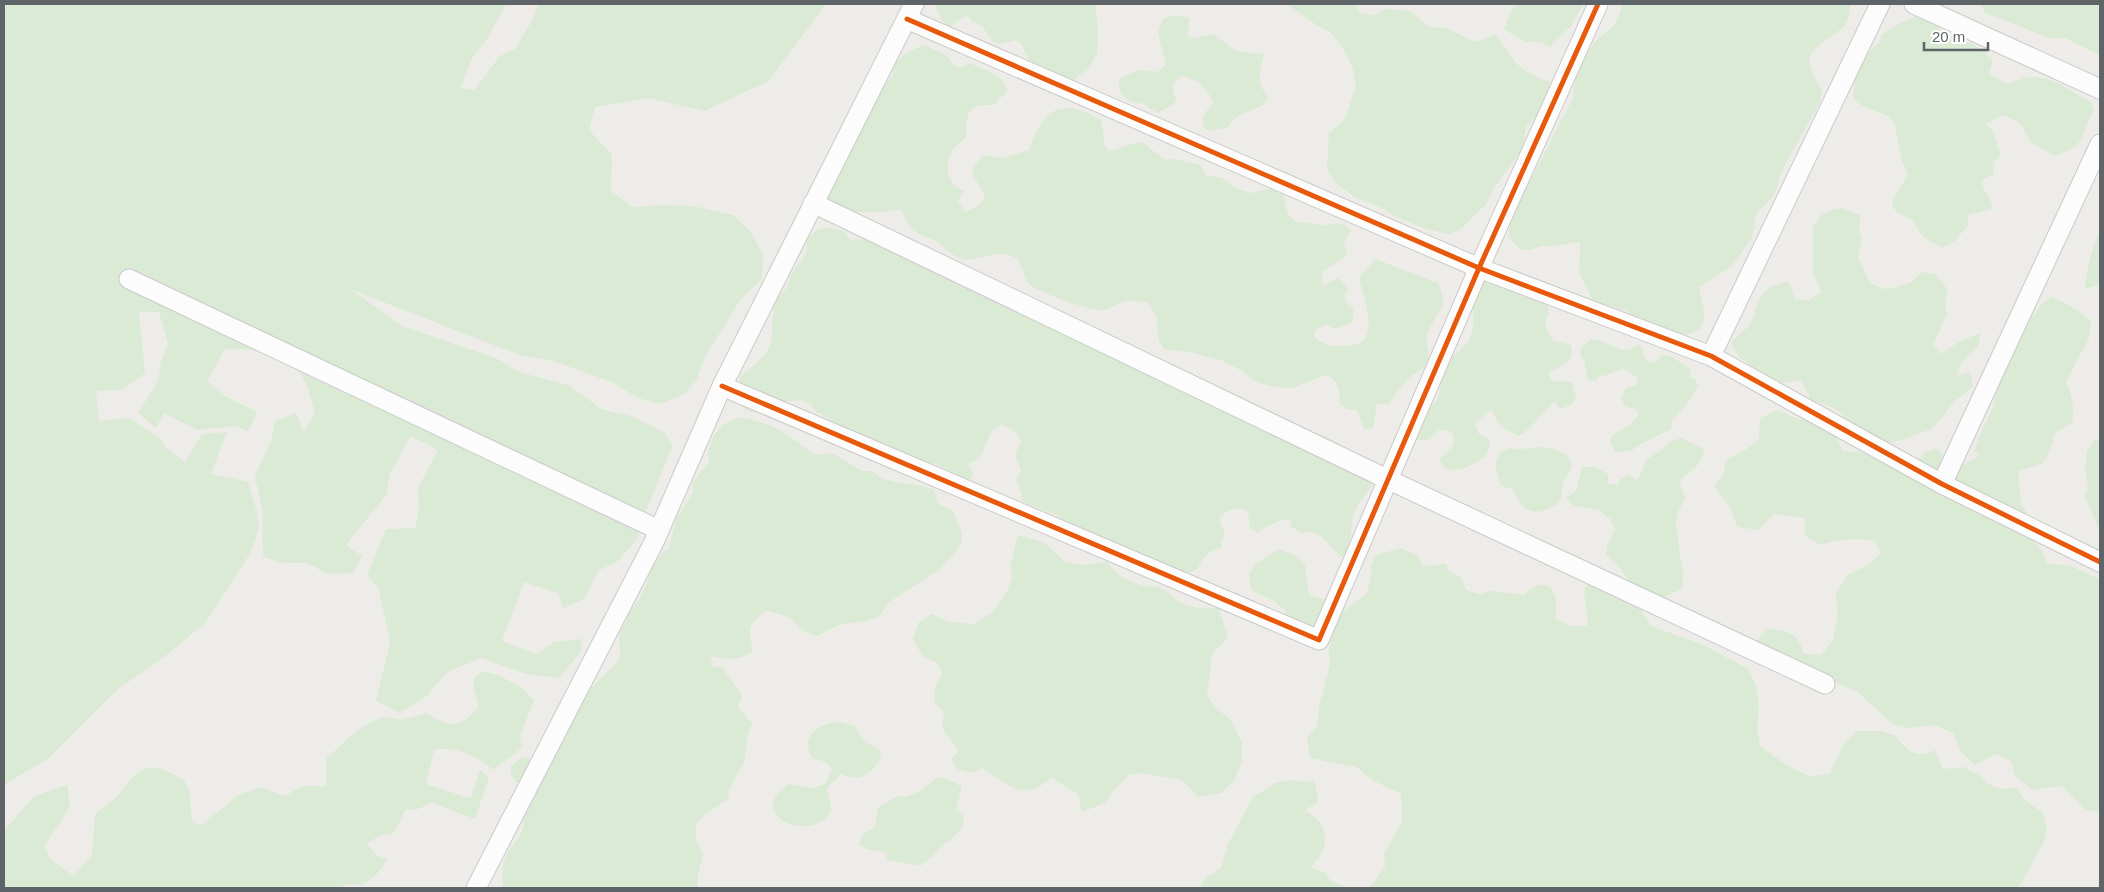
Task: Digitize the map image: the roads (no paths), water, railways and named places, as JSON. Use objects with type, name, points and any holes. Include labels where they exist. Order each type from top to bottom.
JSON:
[{"type":"street","points":[[722,386],[1319,640],[1479,268],[1598,4]]},
{"type":"street","points":[[1711,356],[1880,4]]},
{"type":"street","points":[[1914,4],[2100,89]]},
{"type":"street","points":[[476,888],[660,530],[722,386],[910,12],[1479,268],[1711,356],[1942,484],[2100,562]]},
{"type":"street","points":[[1942,484],[2100,144]]},
{"type":"street","points":[[813,203],[1387,479],[1825,684]]},
{"type":"street","points":[[129,279],[660,530]]}]
